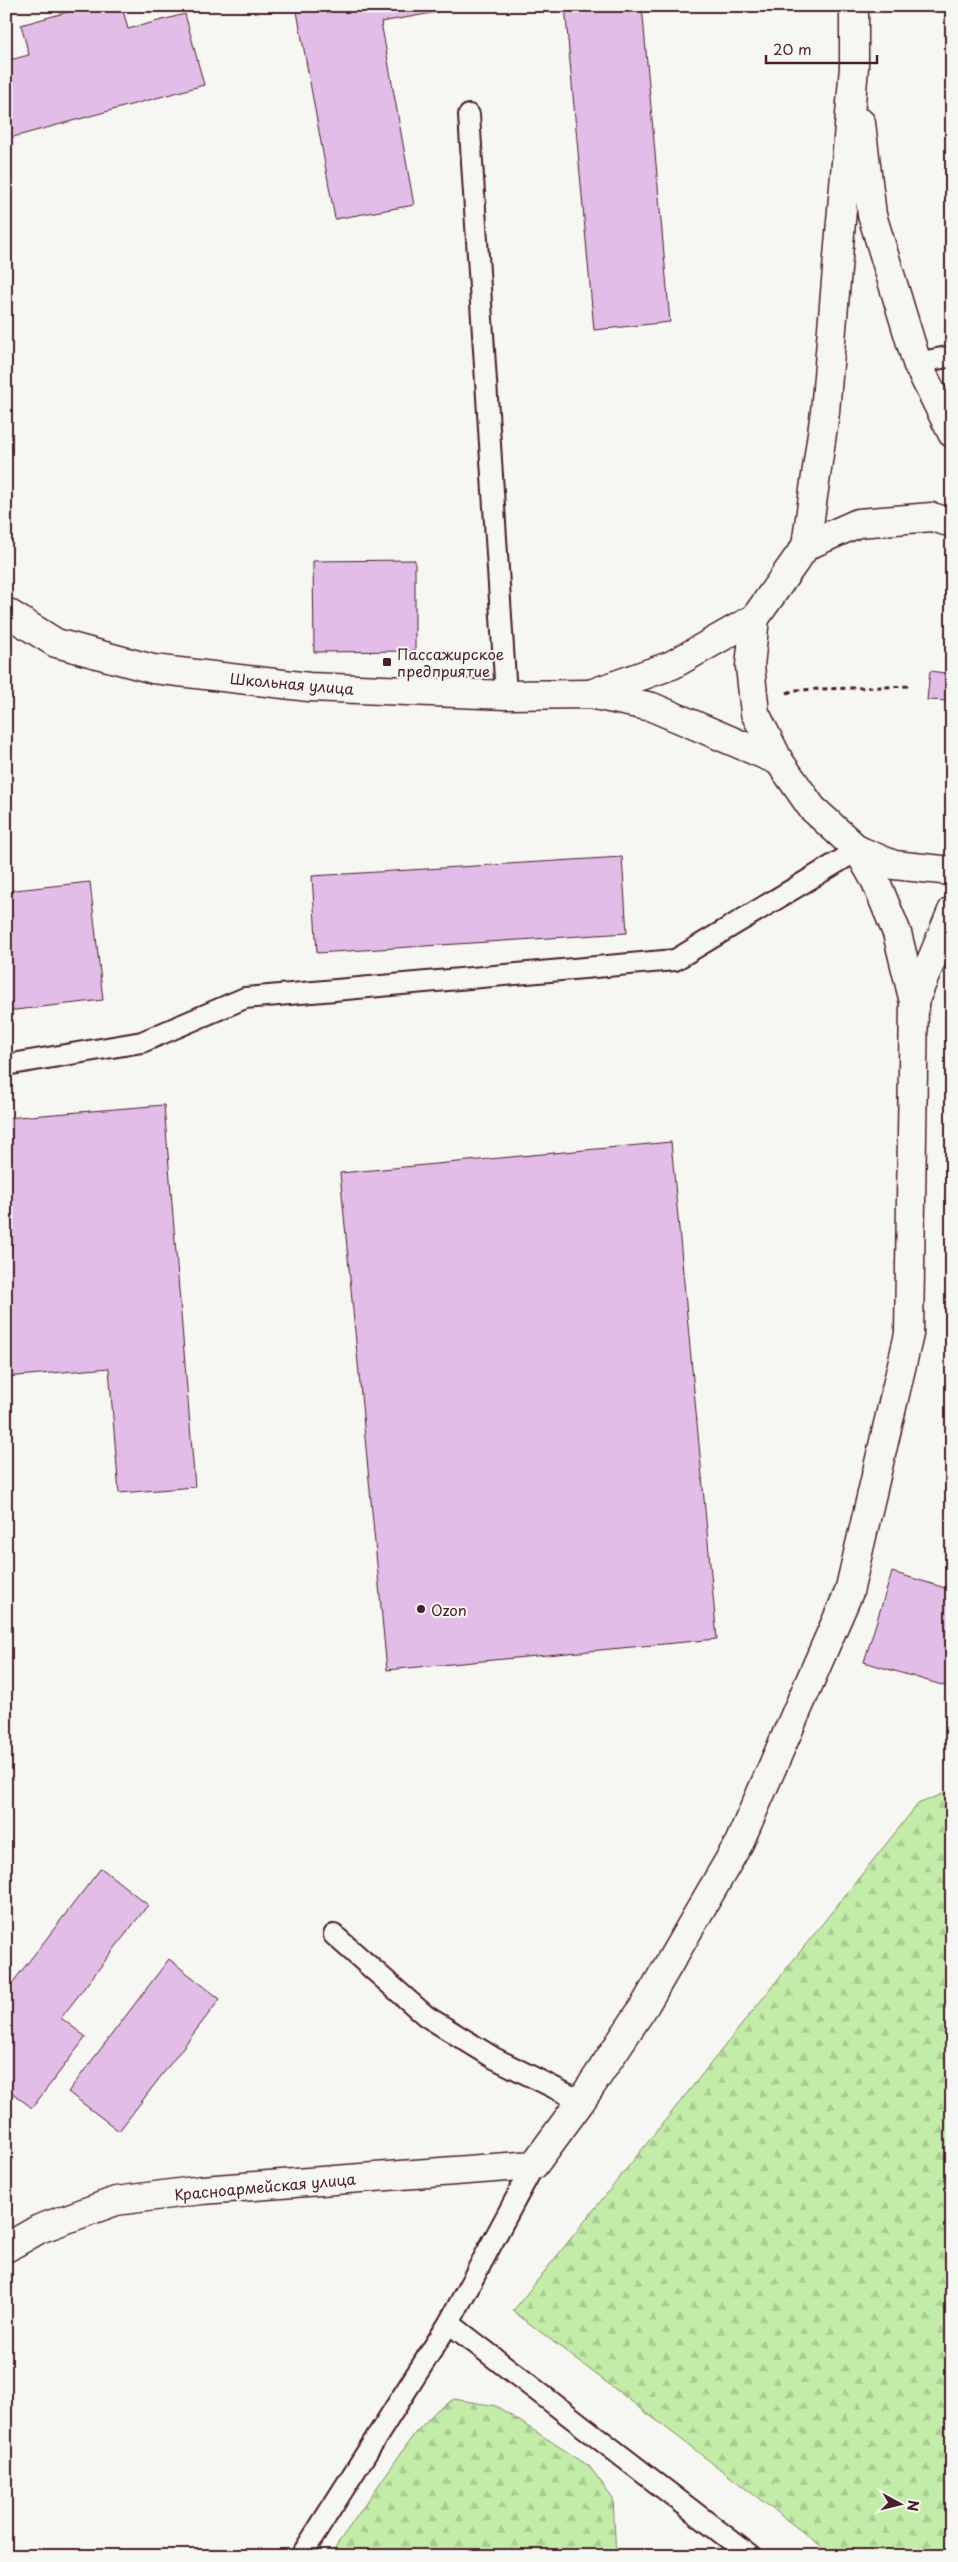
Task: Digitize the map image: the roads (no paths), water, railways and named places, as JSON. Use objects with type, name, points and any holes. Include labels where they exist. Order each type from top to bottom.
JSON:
[{"type":"main road","points":[[590,694],[672,665],[756,618],[806,546],[825,412],[854,67],[854,6]]},
{"type":"main road","points":[[854,67],[872,215],[918,363],[952,433]]},
{"type":"main road","points":[[806,546],[858,523],[932,517],[952,523]]},
{"type":"main road","name":"Школьная улица","points":[[6,612],[56,643],[152,669],[309,687],[506,695],[590,694]]},
{"type":"main road","points":[[534,2166],[581,2101],[645,2005],[739,1843],[849,1592],[909,1334],[914,1002],[897,933],[876,882],[858,850],[812,808],[779,760],[755,713],[750,666],[756,618]]},
{"type":"main road","points":[[590,694],[652,707],[779,760]]},
{"type":"main road","points":[[858,850],[894,865],[952,871]]},
{"type":"main road","points":[[914,1002],[952,911]]},
{"type":"main road","name":"Красноармейская улица","points":[[6,2248],[39,2229],[116,2201],[202,2190],[534,2166]]},
{"type":"lane","points":[[470,115],[506,695]]},
{"type":"lane","points":[[918,363],[952,356]]},
{"type":"lane","points":[[6,1065],[142,1042],[245,998],[675,960],[858,850]]},
{"type":"lane","points":[[334,1936],[426,2016],[494,2058],[581,2101]]},
{"type":"lane","points":[[300,2556],[449,2323],[534,2166]]},
{"type":"lane","points":[[449,2323],[751,2556]]},
{"type":"place","name":"Пассажирское предприятие","points":[[387,662]]},
{"type":"place","name":"Ozon","points":[[421,1609]]}]
